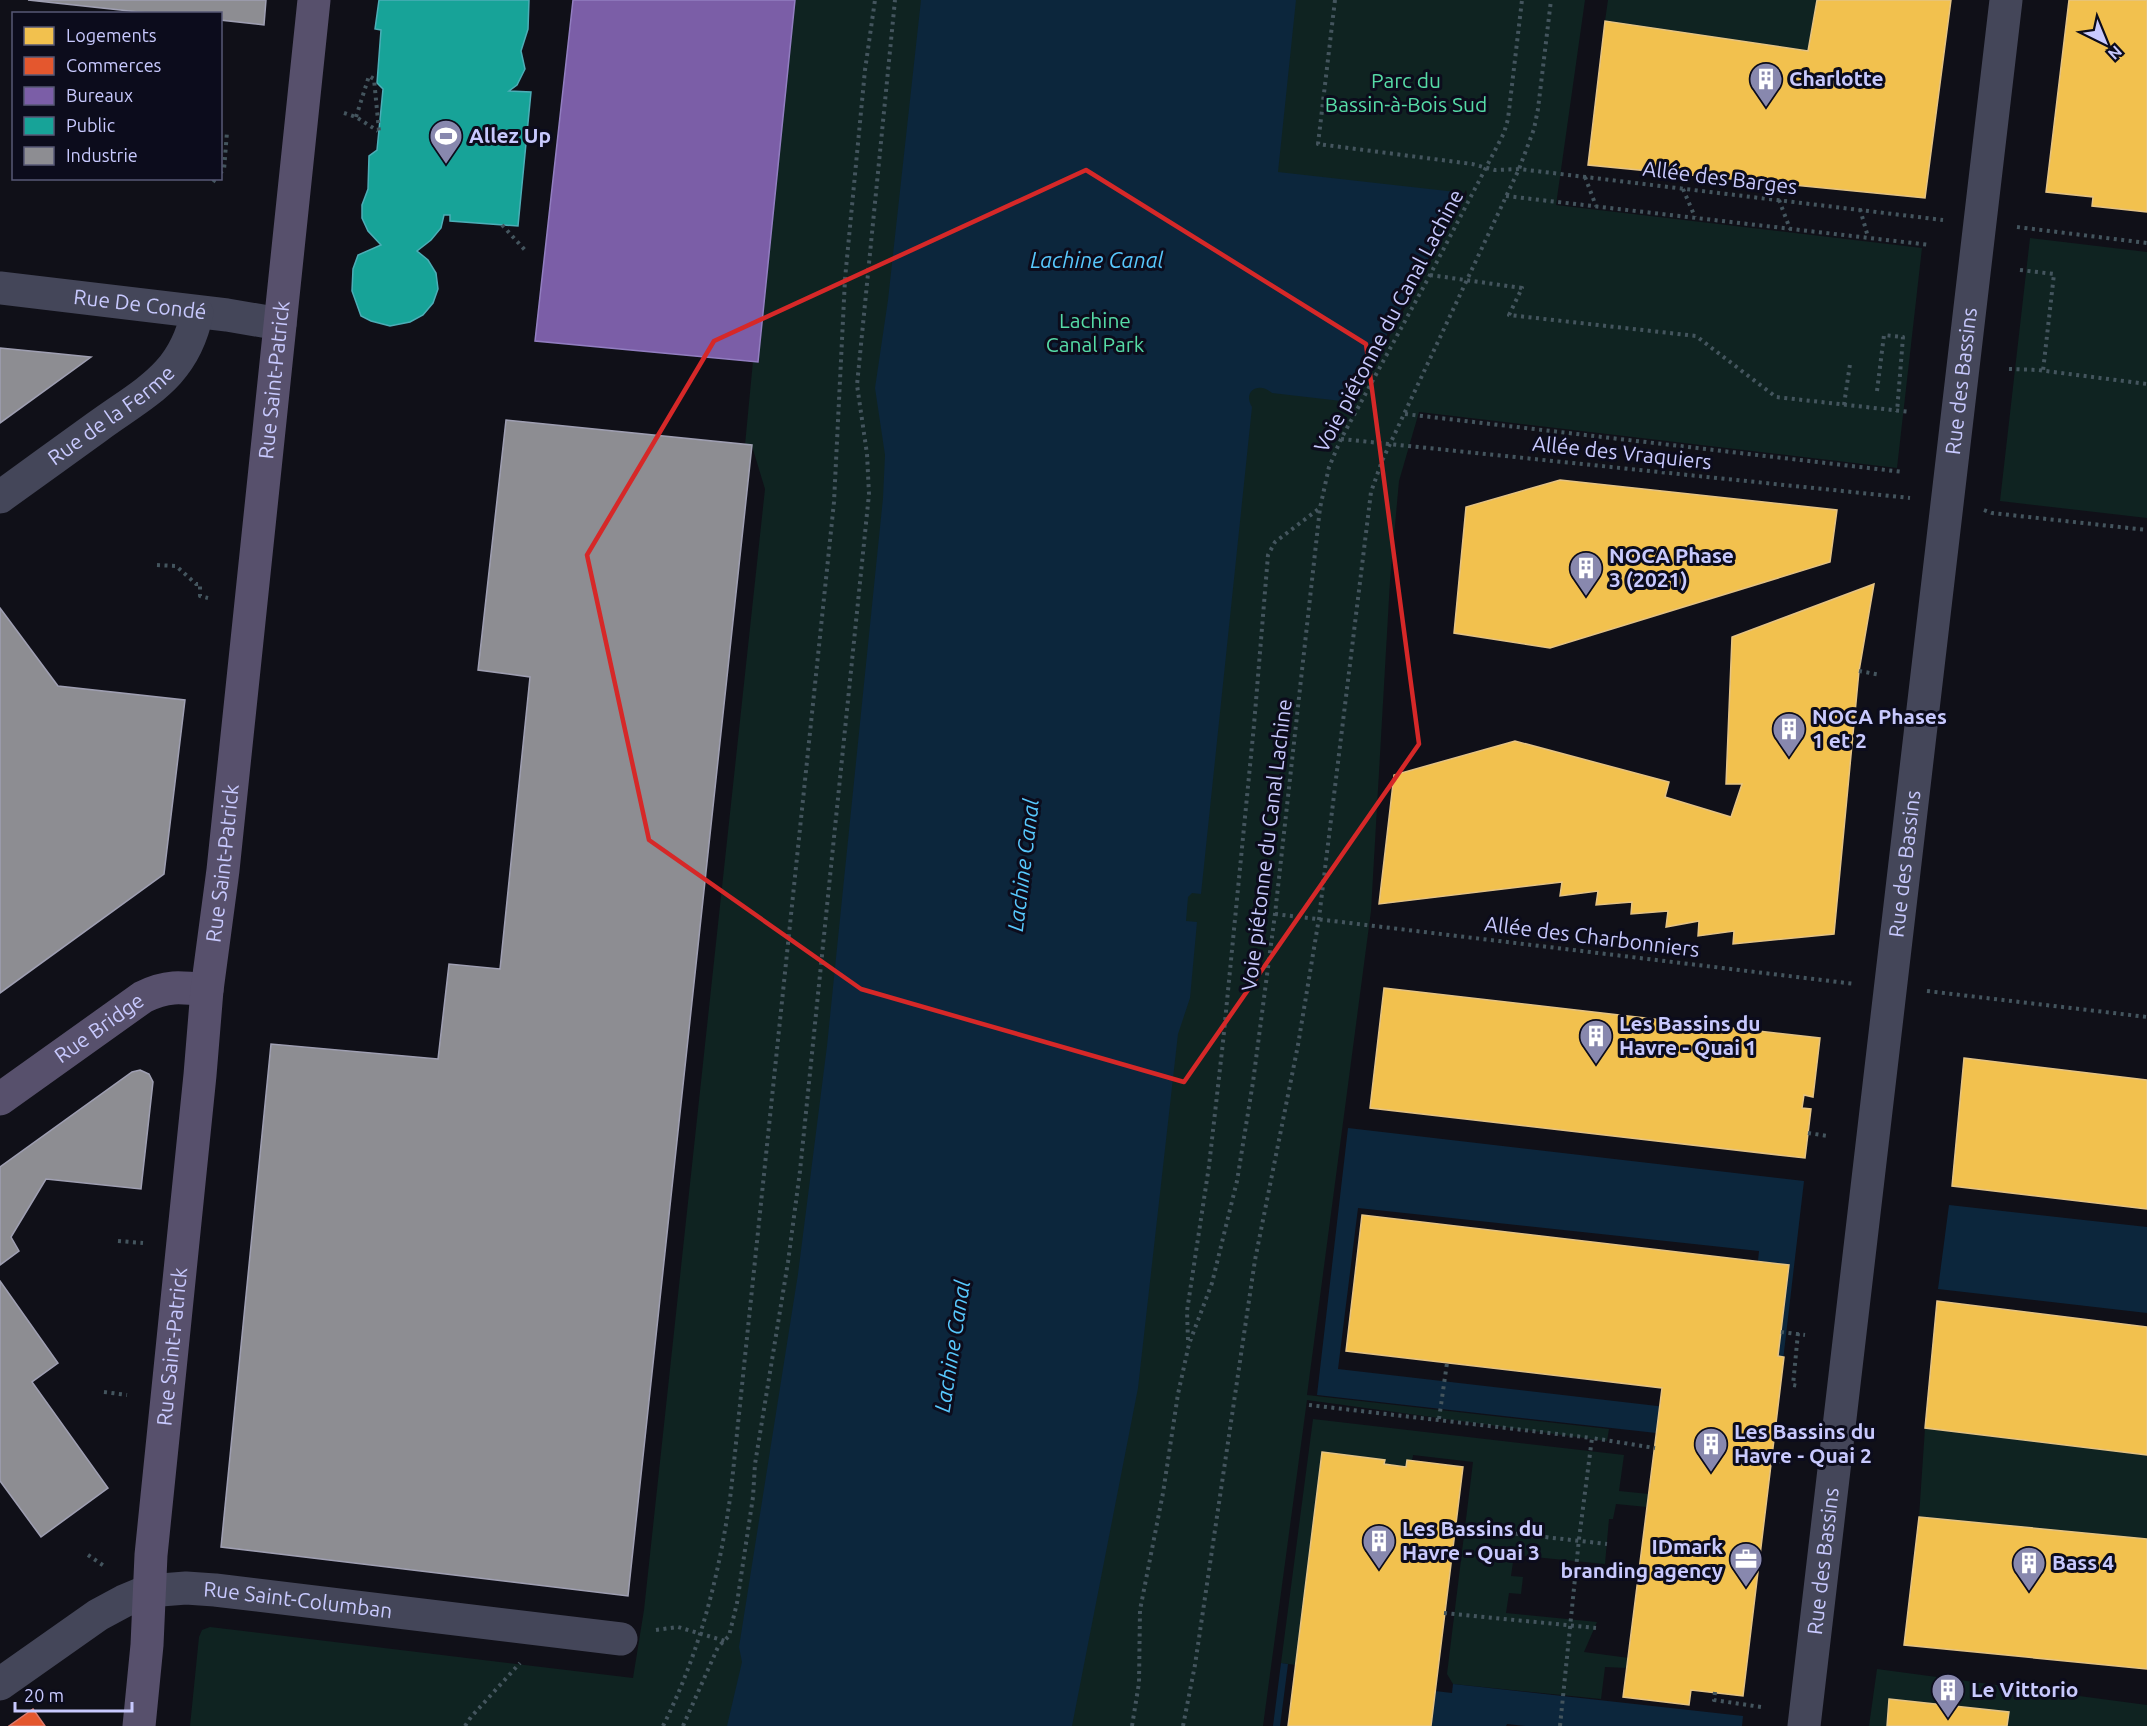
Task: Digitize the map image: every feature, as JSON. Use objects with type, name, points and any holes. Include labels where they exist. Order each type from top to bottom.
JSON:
[{"type":"main road","name":"Rue Saint-Patrick","points":[[139,1726],[147,1645],[148,1592],[207,990],[223,870],[314,0]]},
{"type":"main road","name":"Rue Bridge","points":[[0,1098],[143,997],[164,988],[207,990]]},
{"type":"street","name":"Rue des Bassins","points":[[1804,1726],[2006,0]]},
{"type":"street","name":"Rue De Condé","points":[[0,288],[227,315],[280,324]]},
{"type":"street","name":"Rue de la Ferme","points":[[0,497],[148,392],[182,356],[194,331],[197,313]]},
{"type":"street","name":"Rue Saint-Columban","points":[[0,1684],[98,1615],[148,1592],[196,1588],[635,1636]]},
{"type":"path","points":[[663,1726],[690,1666],[701,1632],[711,1597],[727,1519],[834,502],[845,279],[865,70],[875,0]]},
{"type":"path","points":[[683,1726],[718,1647],[729,1636],[737,1603],[753,1497],[755,1464],[788,1262],[813,1061],[869,494],[867,454],[857,385],[896,0]]},
{"type":"path","name":"Voie piétonne du Canal Lachine","points":[[1335,0],[1318,144],[1472,164]]},
{"type":"path","name":"Voie piétonne du Canal Lachine","points":[[1132,1726],[1139,1683],[1140,1610],[1163,1493],[1178,1394],[1189,1344],[1212,1283],[1237,1181],[1253,1082],[1275,914],[1320,508],[1329,467],[1341,439],[1504,133],[1508,120],[1522,0]]},
{"type":"path","points":[[1183,1726],[1195,1665],[1255,1260],[1298,1045],[1319,918],[1368,506],[1376,477],[1519,169],[1538,109],[1551,0]]},
{"type":"path","points":[[344,113],[356,117],[379,131],[374,79],[369,76],[356,117]]},
{"type":"path","points":[[222,172],[227,132]]},
{"type":"path","name":"Allée des Barges","points":[[1472,164],[1486,169],[1519,169],[1952,221]]},
{"type":"path","points":[[1585,177],[1596,206]]},
{"type":"path","points":[[1683,189],[1695,218]]},
{"type":"path","points":[[1506,196],[1929,245]]},
{"type":"path","points":[[1779,200],[1790,229]]},
{"type":"path","points":[[1860,209],[1868,237]]},
{"type":"path","points":[[502,225],[525,250]]},
{"type":"path","points":[[2015,227],[2147,243]]},
{"type":"path","points":[[2020,270],[2054,274],[2043,371]]},
{"type":"path","points":[[1430,275],[1522,288],[1509,315],[1696,336],[1776,397],[1910,412]]},
{"type":"path","points":[[1877,391],[1884,335],[1903,337],[1897,411]]},
{"type":"path","points":[[1844,405],[1850,364]]},
{"type":"path","points":[[2009,369],[2147,384]]},
{"type":"path","points":[[1405,414],[1903,472]]},
{"type":"path","name":"Allée des Vraquiers","points":[[1341,439],[1900,497]]},
{"type":"path","points":[[1189,1344],[1187,1311],[1209,1166],[1220,1064],[1254,725],[1268,555],[1275,542],[1320,508]]},
{"type":"path","points":[[1983,509],[1992,513],[2147,530]]},
{"type":"path","points":[[157,565],[176,566],[196,584],[200,584],[200,596],[208,598]]},
{"type":"path","points":[[1859,671],[1881,675]]},
{"type":"path","name":"Allée des Charbonniers","points":[[1275,914],[1862,985]]},
{"type":"path","points":[[1917,990],[2147,1017]]},
{"type":"path","points":[[1808,1133],[1828,1136]]},
{"type":"path","points":[[118,1241],[143,1243]]},
{"type":"path","points":[[1781,1332],[1805,1335]]},
{"type":"path","points":[[1798,1334],[1793,1385],[1798,1386]]},
{"type":"path","points":[[1439,1419],[1447,1363]]},
{"type":"path","points":[[104,1392],[127,1395]]},
{"type":"path","points":[[1309,1404],[1592,1438],[1654,1448]]},
{"type":"path","points":[[1560,1726],[1592,1438]]},
{"type":"path","points":[[1772,1460],[1790,1462]]},
{"type":"path","points":[[1456,1527],[1579,1539],[1607,1544]]},
{"type":"path","points":[[88,1555],[104,1566]]},
{"type":"path","points":[[1444,1613],[1596,1628]]},
{"type":"path","points":[[635,1636],[678,1626],[725,1641]]},
{"type":"path","points":[[465,1726],[523,1661]]},
{"type":"path","points":[[1714,1692],[1714,1700],[1761,1707]]},
{"type":"highlighted area","points":[[1086,170],[1366,344],[1419,744],[1184,1082],[861,989],[649,840],[587,555],[714,341]]},
{"type":"green space","name":"Lachine Canal Park","points":[[795,0],[1585,0],[1556,205],[1922,248],[1897,468],[1419,412],[1399,481],[1390,581],[1371,911],[1307,1395],[1609,1429],[1607,1441],[1307,1400],[1263,1726],[190,1726],[199,1637],[202,1630],[210,1627],[633,1678],[644,1610],[765,489],[752,446],[745,445],[753,361],[758,361]]},
{"type":"green space","points":[[1608,0],[1817,0],[1808,51],[1605,21]]},
{"type":"green space","points":[[2030,238],[2147,252],[2147,518],[2000,501]]},
{"type":"green space","points":[[1313,1419],[1624,1455],[1619,1491],[1649,1494],[1647,1507],[1616,1504],[1613,1519],[1609,1519],[1605,1564],[1514,1555],[1511,1576],[1523,1577],[1521,1594],[1509,1593],[1506,1613],[1597,1622],[1584,1652],[1629,1658],[1627,1668],[1605,1667],[1601,1699],[1453,1684],[1447,1674],[1473,1462],[1413,1455],[1412,1461],[1407,1460],[1406,1467],[1384,1464],[1384,1460],[1322,1453],[1296,1665],[1281,1663]]},
{"type":"green space","points":[[1925,1428],[2147,1455],[2147,1539],[1919,1517]]},
{"type":"green space","points":[[1877,1669],[2147,1705],[2147,1726],[1869,1726]]},
{"type":"water","name":"Lachine Canal","points":[[921,0],[1296,0],[1278,172],[1465,193],[1350,402],[1272,393],[1262,388],[1253,390],[1249,396],[1252,407],[1201,894],[1192,893],[1188,897],[1186,921],[1197,922],[1190,998],[1178,1034],[1138,1388],[1072,1726],[727,1726],[742,1662],[739,1647],[798,1274],[827,1046],[883,498],[885,455],[875,388],[888,300]]},
{"type":"water","points":[[1348,1128],[1804,1181],[1773,1446],[1317,1395]],"holes":[[[1358,1208],[1759,1251],[1758,1261],[1789,1265],[1769,1419],[1338,1369]]]},
{"type":"water","points":[[1949,1205],[2147,1227],[2147,1313],[1938,1289]]},
{"type":"water","points":[[1281,1663],[1288,1664],[1280,1726],[1273,1726]]},
{"type":"water","points":[[1453,1684],[1743,1716],[1742,1726],[1525,1726],[1507,1724],[1506,1726],[1431,1726],[1435,1691],[1452,1693]]},
{"type":"pier","points":[[1466,190],[1467,194],[1353,403],[1349,405]]},
{"type":"building: Logements","name":"Charlotte","points":[[1817,0],[1951,0],[1925,198],[1588,165],[1605,21],[1808,51]]},
{"type":"building: Logements","points":[[2069,0],[2147,0],[2147,212],[2092,206],[2093,197],[2046,192]]},
{"type":"building: Logements","name":"NOCA Phase 3 (2021)","points":[[1560,480],[1837,510],[1830,562],[1550,648],[1454,633],[1466,507]]},
{"type":"building: Logements","name":"NOCA Phases 1 et 2","points":[[1874,584],[1859,671],[1834,934],[1733,944],[1734,931],[1698,936],[1699,921],[1666,927],[1668,911],[1631,914],[1632,902],[1596,905],[1598,891],[1560,896],[1562,882],[1379,904],[1394,775],[1515,741],[1669,782],[1665,797],[1731,817],[1742,784],[1726,784],[1732,637]]},
{"type":"building: Logements","name":"Les Bassins du Havre - Quai 1","points":[[1384,988],[1820,1038],[1813,1097],[1804,1095],[1802,1108],[1811,1109],[1805,1158],[1370,1108]]},
{"type":"building: Logements","points":[[1964,1058],[2147,1080],[2147,1209],[1952,1186]]},
{"type":"building: Logements","name":"Les Bassins du Havre - Quai 2","points":[[1362,1215],[1789,1265],[1778,1356],[1784,1357],[1743,1696],[1691,1690],[1689,1705],[1623,1697],[1662,1388],[1346,1351]]},
{"type":"building: Logements","points":[[1937,1301],[2147,1327],[2147,1455],[1925,1428]]},
{"type":"building: Logements","name":"Les Bassins du Havre - Quai 3","points":[[1322,1452],[1385,1460],[1384,1464],[1406,1467],[1407,1460],[1463,1467],[1431,1726],[1288,1726]]},
{"type":"building: Logements","name":"Bass 4","points":[[1919,1517],[2147,1539],[2147,1669],[1904,1645]]},
{"type":"building: Logements","name":"Le Vittorio","points":[[1889,1699],[2009,1712],[2007,1726],[1887,1726]]},
{"type":"building: Commerces","points":[[33,1709],[45,1726],[9,1726]]},
{"type":"building: Bureaux","points":[[573,0],[795,0],[758,362],[535,341]]},
{"type":"building: Public","name":"Allez Up","points":[[379,0],[529,0],[528,29],[521,51],[525,69],[517,85],[509,91],[531,92],[518,226],[450,221],[450,215],[444,215],[441,228],[417,251],[428,260],[436,273],[438,289],[433,303],[423,315],[410,322],[390,326],[361,316],[352,291],[353,269],[358,255],[381,245],[368,231],[362,218],[362,205],[368,189],[369,156],[377,150],[383,89],[377,83],[381,30],[375,29]]},
{"type":"building: Industrie","points":[[28,0],[266,0],[264,25],[222,20],[222,12],[139,12]]},
{"type":"building: Industrie","points":[[0,348],[51,353],[91,357],[0,423]]},
{"type":"building: Industrie","points":[[506,420],[752,445],[628,1596],[221,1547],[271,1044],[438,1059],[449,964],[500,969],[530,677],[478,670]]},
{"type":"building: Industrie","points":[[0,608],[58,686],[185,700],[164,874],[0,993]]},
{"type":"building: Industrie","points":[[140,1070],[149,1074],[153,1082],[141,1189],[46,1179],[11,1237],[19,1251],[0,1265],[0,1167],[132,1072]]},
{"type":"building: Industrie","points":[[0,1281],[58,1363],[32,1382],[108,1488],[41,1537],[0,1481]]},
{"type":"place","name":"Charlotte","points":[[1766,108]]},
{"type":"place","name":"Allez Up","points":[[446,165]]},
{"type":"place","name":"NOCA Phase 3 (2021)","points":[[1586,597]]},
{"type":"place","name":"NOCA Phases 1 et 2","points":[[1789,758]]},
{"type":"place","name":"Les Bassins du Havre - Quai 1","points":[[1596,1065]]},
{"type":"place","name":"Les Bassins du Havre - Quai 2","points":[[1711,1473]]},
{"type":"place","name":"Les Bassins du Havre - Quai 3","points":[[1379,1570]]},
{"type":"place","name":"IDmark branding agency","points":[[1746,1588]]},
{"type":"place","name":"Bass 4","points":[[2029,1592]]},
{"type":"place","name":"Le Vittorio","points":[[1948,1719]]},
{"type":"park label","name":"Parc du Bassin-à-Bois Sud","points":[[1406,93]]}]
